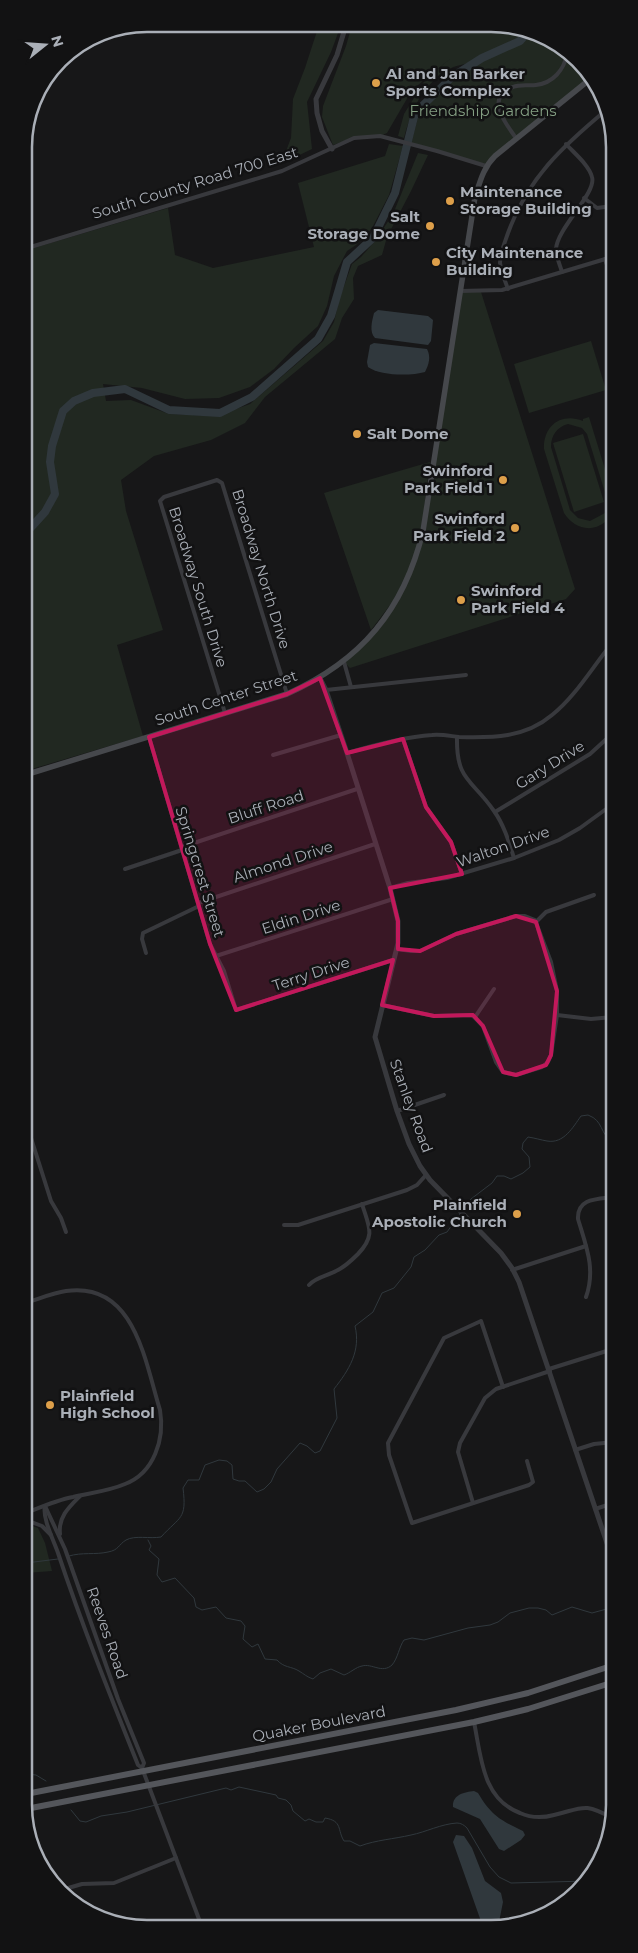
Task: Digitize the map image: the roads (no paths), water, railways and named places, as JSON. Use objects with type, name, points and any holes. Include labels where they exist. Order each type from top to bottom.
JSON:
[{"type":"main road","name":"South Center Street","points":[[33,773],[287,694],[320,678],[344,662],[357,651],[384,621],[403,589],[418,553],[475,197],[486,166],[516,138],[586,83]]},
{"type":"main road","name":"Quaker Boulevard","points":[[32,1793],[142,1769],[456,1710],[528,1693],[605,1668]]},
{"type":"main road","name":"Quaker Boulevard","points":[[32,1808],[474,1722],[528,1709],[605,1685]]},
{"type":"street","points":[[332,149],[319,120],[316,99],[337,55],[344,32]]},
{"type":"street","points":[[516,138],[498,111],[501,96],[515,86],[538,85],[550,80],[564,66],[566,60]]},
{"type":"street","points":[[508,289],[500,261],[511,226],[536,179],[566,144],[600,115]]},
{"type":"street","name":"South County Road 700 East","points":[[33,245],[282,170],[354,138],[380,136],[486,166]]},
{"type":"street","points":[[562,272],[556,247],[569,221],[592,187],[592,176],[566,144]]},
{"type":"street","points":[[584,198],[597,208],[606,207]]},
{"type":"street","points":[[460,291],[489,292],[508,289],[605,259]]},
{"type":"street","name":"Broadway North Drive","points":[[190,488],[217,480],[222,482],[287,694]]},
{"type":"street","name":"Broadway South Drive","points":[[190,488],[164,497],[160,501],[225,713]]},
{"type":"street","points":[[346,753],[381,743],[434,735],[495,737],[512,735],[554,715],[606,651]]},
{"type":"street","points":[[344,662],[351,687]]},
{"type":"street","points":[[326,690],[466,676]]},
{"type":"street","name":"Stanley Road","points":[[320,678],[326,690],[390,888],[399,928],[397,949],[375,1037],[397,1111],[415,1158],[426,1175],[501,1253],[519,1282],[605,1538]]},
{"type":"street","points":[[273,755],[340,735]]},
{"type":"street","name":"Springcrest Street","points":[[149,737],[210,944],[224,971],[236,1010]]},
{"type":"street","points":[[457,737],[457,758],[462,772],[495,812],[508,838],[514,858]]},
{"type":"street","points":[[404,739],[424,802],[430,815],[451,842],[462,874]]},
{"type":"street","name":"Gary Drive","points":[[495,812],[590,754],[606,740]]},
{"type":"street","name":"Bluff Road","points":[[125,869],[357,789]]},
{"type":"street","name":"Walton Drive","points":[[390,888],[408,883],[438,880],[514,858],[559,840],[580,828],[606,809]]},
{"type":"street","name":"Almond Drive","points":[[146,954],[142,939],[144,933],[199,904],[375,844]]},
{"type":"street","points":[[536,922],[546,912],[594,895]]},
{"type":"street","name":"Eldin Drive","points":[[216,956],[393,899]]},
{"type":"street","points":[[382,1005],[434,1016],[472,1015],[483,1026],[500,1070],[516,1075],[542,1067],[548,1062],[551,1055],[557,1015],[557,991],[554,972],[536,922],[525,916],[516,916],[456,934],[420,951],[411,952],[397,949]]},
{"type":"street","name":"Terry Drive","points":[[236,1010],[393,960]]},
{"type":"street","points":[[475,1017],[494,989]]},
{"type":"street","points":[[557,1015],[591,1019],[605,1018]]},
{"type":"street","points":[[397,1111],[444,1095]]},
{"type":"street","points":[[32,1143],[51,1201],[61,1218],[66,1232]]},
{"type":"street","points":[[284,1225],[298,1225],[412,1188],[426,1175]]},
{"type":"street","points":[[586,1297],[591,1271],[578,1219],[579,1209],[586,1201],[605,1198]]},
{"type":"street","points":[[309,1285],[313,1280],[347,1265],[367,1244],[370,1230],[362,1204]]},
{"type":"street","points":[[512,1270],[586,1246]]},
{"type":"street","points":[[32,1301],[72,1290],[102,1295],[115,1303],[132,1324],[160,1410],[161,1434],[157,1450],[150,1463],[139,1476],[126,1484],[112,1489],[80,1495],[32,1511]]},
{"type":"street","points":[[503,1387],[481,1321],[444,1338],[389,1439],[387,1447],[412,1523],[534,1482],[527,1461]]},
{"type":"street","points":[[474,1502],[459,1458],[458,1448],[487,1395],[492,1391],[605,1351]]},
{"type":"street","points":[[575,1450],[605,1443]]},
{"type":"street","points":[[61,1539],[59,1528],[62,1516],[80,1495]]},
{"type":"street","name":"Reeves Road","points":[[45,1506],[44,1512],[61,1564],[110,1697],[138,1765],[142,1769],[199,1920]]},
{"type":"street","name":"Reeves Road","points":[[45,1506],[66,1549],[118,1699],[144,1763],[142,1769]]},
{"type":"street","points":[[595,1509],[605,1506]]},
{"type":"street","points":[[32,1522],[42,1526],[52,1536]]},
{"type":"street","points":[[474,1722],[488,1784],[495,1795],[510,1809],[523,1815],[537,1817],[587,1807],[605,1813]]},
{"type":"street","points":[[67,1888],[82,1884],[114,1883],[176,1858]]},
{"type":"waterway","points":[[33,525],[45,512],[55,494],[50,462],[52,446],[63,411],[74,401],[93,393],[125,389],[169,410],[220,413],[252,397],[318,339],[331,316],[347,262],[373,238],[395,193],[415,113],[452,77],[482,58],[520,41],[524,37]]},
{"type":"waterway","points":[[462,1211],[471,1199],[492,1183],[497,1176],[511,1179],[530,1167],[529,1157],[522,1149],[523,1143],[528,1137],[547,1141],[558,1140],[571,1130],[581,1116],[588,1115],[597,1120],[605,1135]]},
{"type":"waterway","points":[[69,1556],[112,1551],[126,1540],[138,1537],[161,1537],[181,1517],[184,1506],[183,1488],[188,1480],[199,1480],[205,1465],[219,1460],[227,1461],[232,1465],[233,1479],[245,1481],[257,1492],[264,1489],[271,1482],[277,1469],[300,1443],[315,1453],[320,1451],[337,1418],[334,1389],[349,1367],[355,1352],[355,1326],[373,1312],[382,1293],[394,1288],[411,1267],[414,1257],[425,1250],[439,1235],[447,1232],[460,1214]]},
{"type":"waterway","points":[[148,1540],[151,1546],[149,1550],[159,1559],[157,1575],[162,1582],[175,1578],[194,1598],[196,1607],[202,1610],[216,1607],[226,1618],[241,1621],[245,1626],[243,1639],[252,1647],[258,1644],[265,1659],[277,1660],[313,1679],[320,1673],[331,1669],[344,1675],[366,1665],[384,1669],[388,1668],[394,1662],[404,1640],[412,1638],[424,1640],[468,1628],[490,1625],[498,1622],[510,1613],[529,1608],[546,1610],[552,1615],[572,1607],[592,1613],[605,1609]]},
{"type":"waterway","points":[[32,1562],[58,1559]]},
{"type":"waterway","points":[[32,1775],[46,1781]]},
{"type":"waterway","points":[[71,1810],[80,1821],[86,1822],[101,1816],[127,1812],[226,1788],[231,1790],[239,1787],[276,1795],[278,1798],[286,1800],[291,1805],[293,1811],[305,1821],[309,1819],[323,1822],[325,1818],[331,1819],[339,1826],[344,1841],[350,1841],[360,1846],[417,1834],[445,1825],[462,1824],[467,1828],[490,1867],[499,1877],[511,1883],[577,1881]]},
{"type":"place","name":"Al and Jan Barker Sports Complex","points":[[376,83]]},
{"type":"place","name":"Maintenance Storage Building","points":[[450,201]]},
{"type":"place","name":"Salt Storage Dome","points":[[430,226]]},
{"type":"place","name":"City Maintenance Building","points":[[436,262]]},
{"type":"place","name":"Salt Dome","points":[[357,434]]},
{"type":"place","name":"Swinford Park Field 1","points":[[503,480]]},
{"type":"place","name":"Swinford Park Field 2","points":[[515,528]]},
{"type":"place","name":"Swinford Park Field 4","points":[[461,600]]},
{"type":"place","name":"Plainfield Apostolic Church","points":[[517,1214]]},
{"type":"place","name":"Plainfield High School","points":[[50,1405]]},
{"type":"park label","name":"Friendship Gardens","points":[[483,111]]}]
